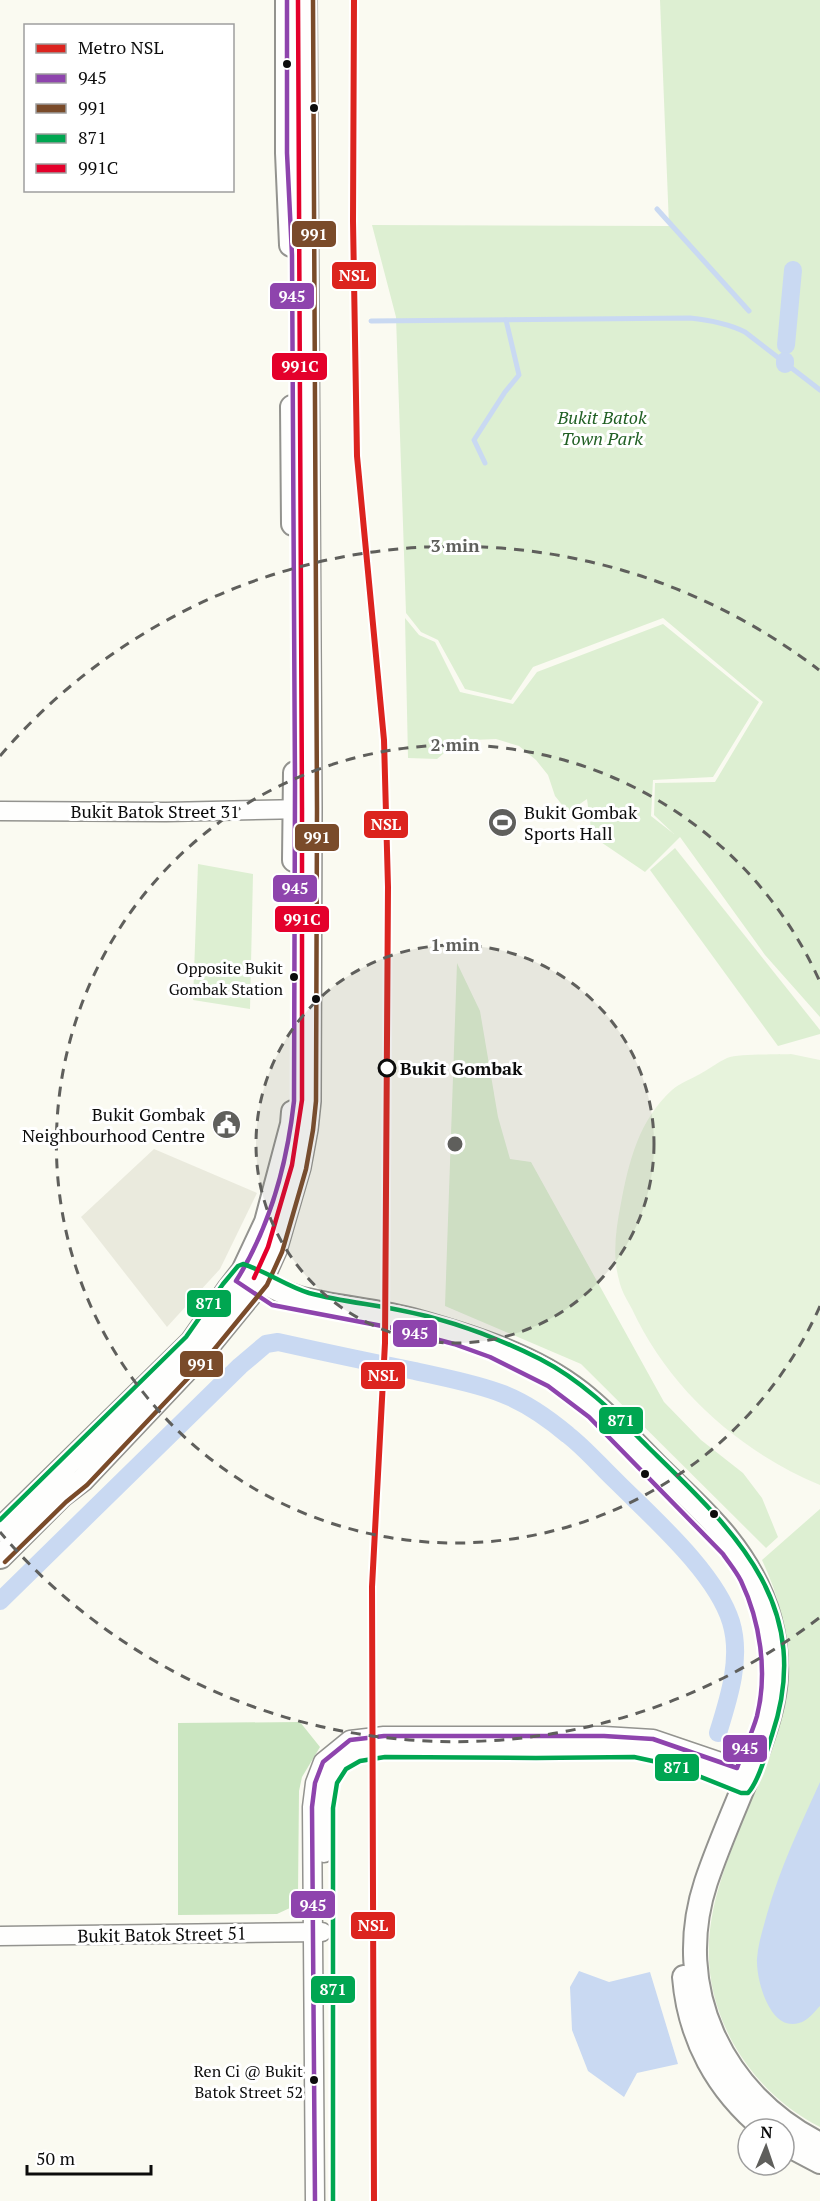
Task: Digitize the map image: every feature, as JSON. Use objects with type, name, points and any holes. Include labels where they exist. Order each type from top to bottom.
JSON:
[{"type":"street","points":[[0,1530],[192,1342],[275,1250],[299,1167],[309,1101],[292,255],[287,153],[287,0]]},
{"type":"street","points":[[302,809],[305,0]]},
{"type":"street","name":"Bukit Batok Street 31","points":[[0,811],[166,812],[302,809]]},
{"type":"street","points":[[0,1557],[61,1496],[82,1480],[203,1352],[248,1282]]},
{"type":"street","points":[[248,1282],[299,1298],[412,1320],[518,1357],[549,1372],[595,1405],[715,1523],[736,1550],[762,1594],[773,1629],[776,1679],[771,1714],[686,1899],[682,1930],[685,1989],[700,2048],[732,2096],[753,2117]]},
{"type":"street","points":[[315,2201],[318,1932],[327,1786],[334,1769],[348,1757],[385,1749],[536,1751],[635,1749],[741,1777]]},
{"type":"street","points":[[741,1777],[706,1882],[699,1911],[697,1975],[706,2020],[721,2053],[750,2093],[778,2118],[820,2144]]},
{"type":"street","points":[[318,1932],[326,2201]]},
{"type":"street","name":"Bukit Batok Street 51","points":[[0,1936],[318,1932]]},
{"type":"street","points":[[796,2149],[820,2162]]},
{"type":"green space","name":"Bukit Batok Town Park","points":[[660,0],[820,0],[820,1017],[765,955],[680,837],[645,872],[592,836],[587,799],[568,812],[555,796],[548,775],[536,760],[519,746],[496,739],[472,740],[450,748],[437,759],[408,758],[405,618],[419,635],[435,642],[460,692],[513,704],[537,672],[663,624],[759,702],[713,777],[653,780],[651,816],[674,834],[654,815],[655,783],[715,782],[763,702],[663,618],[533,667],[511,700],[465,689],[438,640],[421,632],[406,613],[396,317],[372,225],[669,226]]},
{"type":"green space","points":[[675,848],[820,1030],[820,1034],[778,1046],[650,870]]},
{"type":"green space","points":[[198,864],[253,874],[250,1009],[193,1000]]},
{"type":"green space","points":[[457,963],[480,1011],[498,1117],[510,1159],[531,1162],[664,1402],[701,1440],[743,1473],[762,1498],[778,1537],[766,1548],[581,1364],[445,1306]]},
{"type":"green space","points":[[791,1054],[820,1060],[820,1485],[762,1454],[735,1435],[686,1391],[647,1338],[623,1291],[616,1261],[618,1222],[632,1157],[643,1128],[661,1102],[678,1085],[727,1058]]},
{"type":"green space","points":[[820,1509],[820,2127],[782,2102],[750,2069],[733,2043],[716,2004],[709,1967],[710,1931],[716,1896],[727,1861],[776,1734],[785,1701],[787,1646],[781,1611],[762,1560]]},
{"type":"green space","points":[[300,1722],[320,1747],[302,1777],[299,1791],[298,1893],[292,1907],[277,1914],[178,1915],[178,1723]]},
{"type":"shaded area","points":[[154,1149],[257,1193],[220,1269],[167,1327],[81,1217]]},
{"type":"water","points":[[820,1782],[820,2006],[805,2020],[789,2024],[780,2020],[767,2002],[759,1979],[757,1959],[761,1936],[778,1880]]},
{"type":"water","points":[[579,1971],[609,1982],[650,1972],[678,2064],[637,2073],[624,2097],[588,2071],[572,2030],[570,1987]]},
{"type":"waterway","points":[[657,209],[749,311]]},
{"type":"waterway","points":[[786,345],[793,270]]},
{"type":"waterway","points":[[371,321],[690,318],[704,320],[725,324],[745,332],[820,390]]},
{"type":"waterway","points":[[485,463],[474,440],[505,392],[519,375],[506,320]]},
{"type":"waterway","points":[[0,1601],[240,1366],[266,1344],[278,1342],[449,1378],[492,1390],[529,1407],[575,1440],[682,1547],[723,1603],[734,1636],[735,1664],[730,1692],[718,1733]]},
{"type":"metro line","name":"NSL","points":[[354,0],[353,221],[357,456],[384,740],[388,887],[385,1343],[372,1587],[374,2201]]},
{"type":"transit line","name":"945","points":[[287,0],[287,153],[292,255],[294,1101],[287,1148],[275,1194],[258,1239],[236,1281],[272,1305],[398,1329],[454,1344],[490,1357],[548,1386],[589,1417],[723,1554],[739,1577],[748,1596],[757,1630],[762,1664],[757,1716],[737,1768],[653,1739],[604,1736],[384,1736],[350,1740],[323,1762],[315,1783],[312,1807],[315,2201]]},
{"type":"transit line","name":"991C","points":[[254,1278],[268,1247],[292,1165],[302,1100],[298,0]]},
{"type":"transit line","name":"991","points":[[5,1562],[66,1502],[87,1485],[208,1357],[267,1285],[282,1252],[306,1169],[316,1101],[313,0]]},
{"type":"transit line","name":"871","points":[[0,1520],[186,1337],[223,1284],[238,1266],[243,1264],[309,1293],[417,1314],[453,1324],[506,1343],[556,1368],[598,1399],[680,1478],[736,1540],[758,1573],[775,1608],[783,1646],[783,1688],[765,1757],[756,1781],[748,1793],[741,1793],[671,1765],[634,1757],[385,1757],[360,1761],[346,1769],[337,1783],[333,1808],[333,2201]]},
{"type":"place","name":"Bukit Gombak Sports Hall","points":[[503,822]]},
{"type":"place","name":"Opposite Bukit Gombak Station","points":[[294,977]]},
{"type":"place","name":"Bukit Gombak","points":[[387,1068]]},
{"type":"place","name":"Bukit Gombak Neighbourhood Centre","points":[[226,1124]]},
{"type":"place","name":"Ren Ci @ Bukit Batok Street 52","points":[[314,2080]]}]
